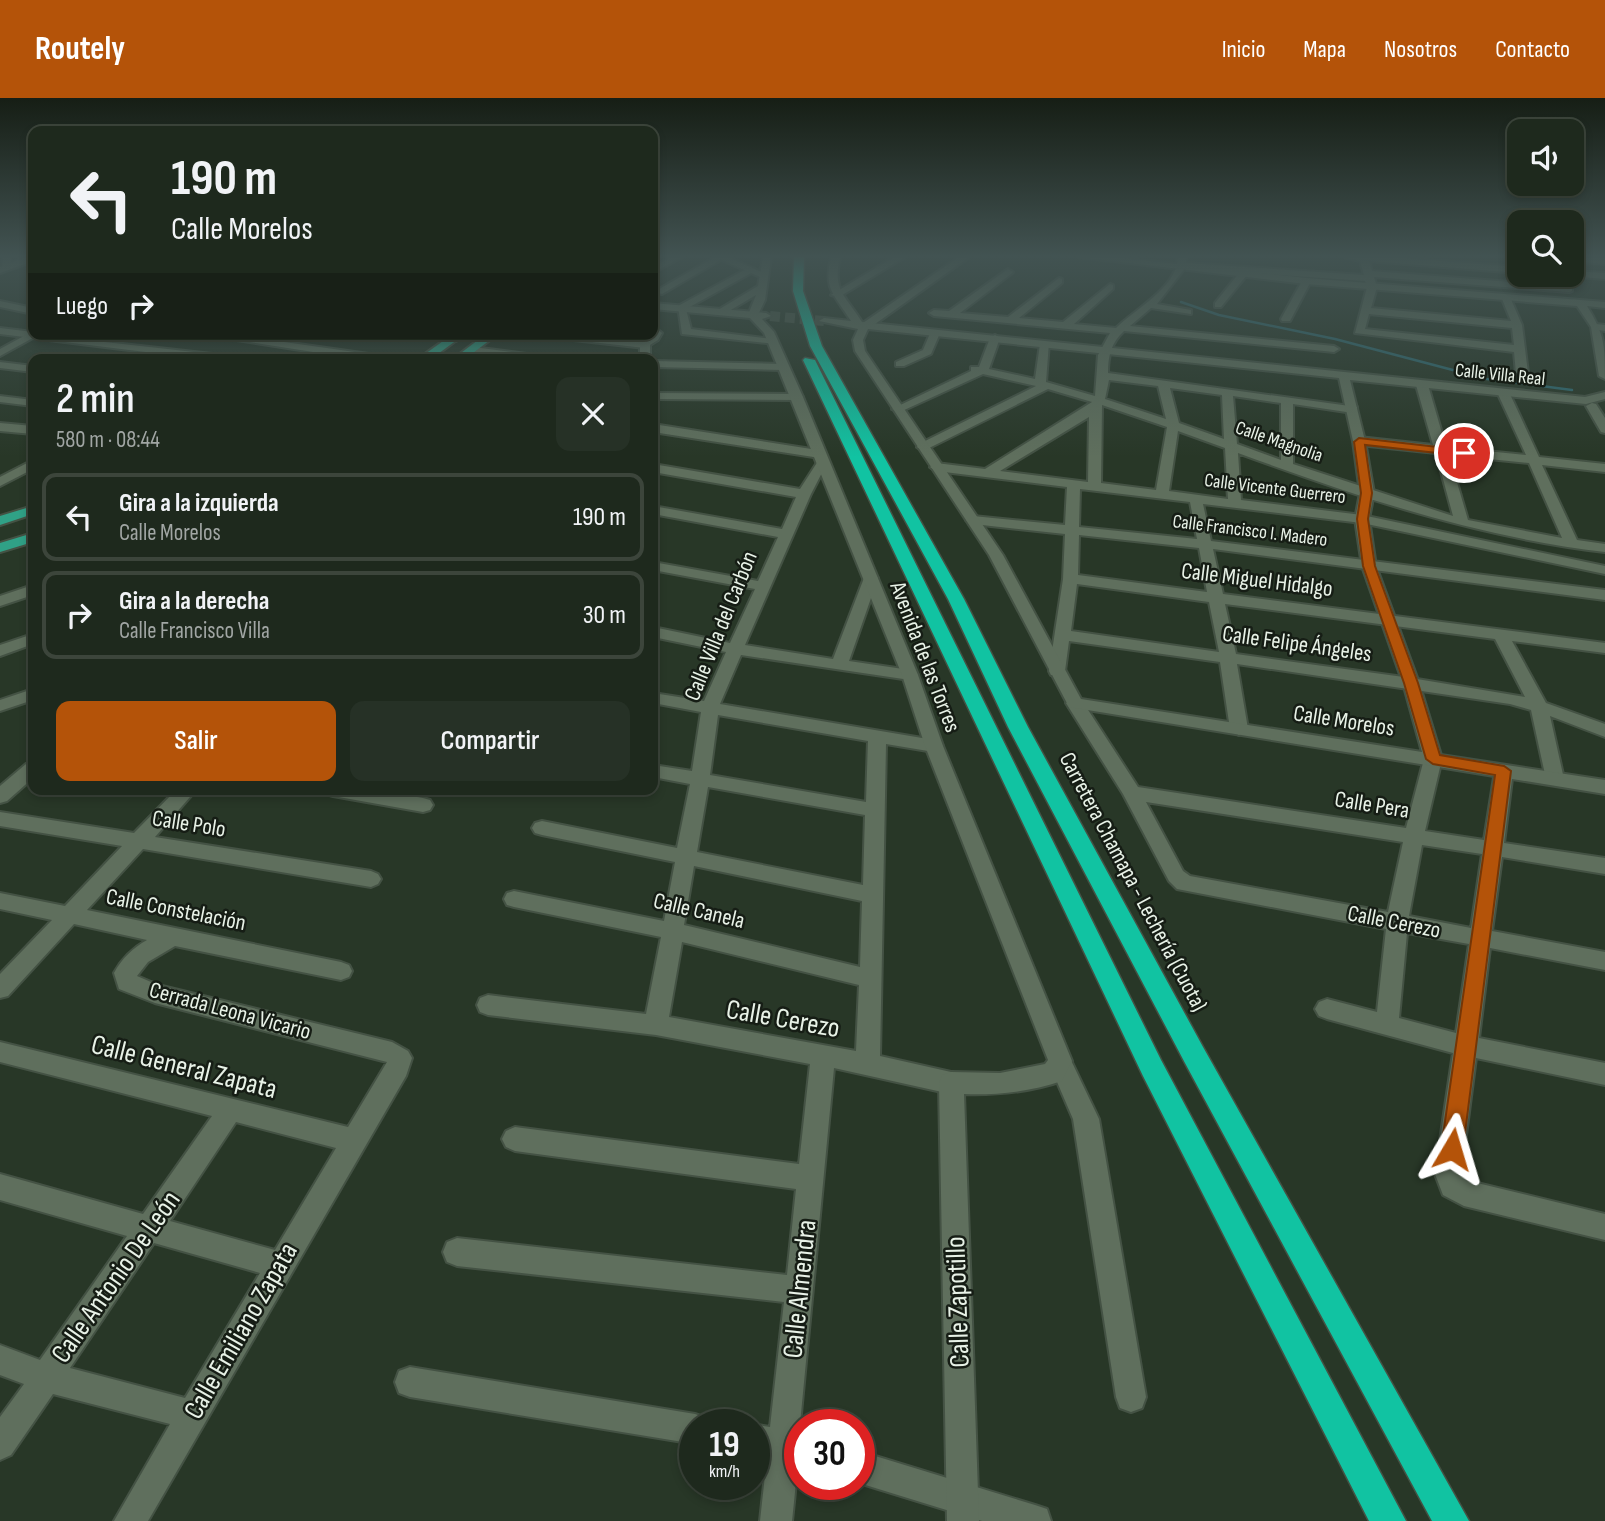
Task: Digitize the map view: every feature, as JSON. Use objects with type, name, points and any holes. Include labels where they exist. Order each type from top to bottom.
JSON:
[{"type":"highway","name":"Carretera Chamapa - Lechería (Cuota)","points":[[807,323],[816,346],[956,599],[1018,727],[1188,1043],[1451,1521]]},
{"type":"highway","points":[[802,347],[1152,1068],[1388,1521]]},
{"type":"main road","points":[[431,354],[452,340]]},
{"type":"main road","points":[[466,354],[486,340]]},
{"type":"main road","points":[[2,520],[28,512]]},
{"type":"main road","points":[[0,548],[28,539]]},
{"type":"street","points":[[684,323],[686,332],[773,342]]},
{"type":"street","name":"Avenida de las Torres","points":[[763,323],[797,397],[910,674],[934,746],[1060,1061],[1086,1119],[1131,1397]]},
{"type":"street","name":"Calle Villa Real","points":[[842,323],[1503,392],[1589,404]]},
{"type":"street","points":[[865,323],[861,326],[858,340],[860,351],[996,555],[1075,703],[1132,793],[1176,876],[1184,883]]},
{"type":"street","points":[[1048,323],[1334,349]]},
{"type":"street","points":[[1094,487],[1097,404],[1105,376],[1104,351],[1126,323]]},
{"type":"street","points":[[1362,323],[1359,331],[1519,349]]},
{"type":"street","points":[[1500,323],[1517,325],[1522,373]]},
{"type":"street","points":[[1602,328],[1605,376]]},
{"type":"street","points":[[0,331],[28,334]]},
{"type":"street","points":[[900,364],[927,352],[935,333]]},
{"type":"street","points":[[0,353],[28,338]]},
{"type":"street","points":[[898,409],[979,370],[995,338]]},
{"type":"street","points":[[75,340],[191,354]]},
{"type":"street","points":[[246,340],[347,354]]},
{"type":"street","points":[[923,447],[1043,385],[1045,344]]},
{"type":"street","points":[[473,350],[504,354]]},
{"type":"street","points":[[658,364],[782,367]]},
{"type":"street","points":[[0,365],[28,368]]},
{"type":"street","name":"Calle Magnolia","points":[[979,370],[1043,385],[1097,404],[1173,424],[1367,493],[1462,522],[1501,532],[1573,544]]},
{"type":"street","points":[[1105,376],[1353,408]]},
{"type":"street","points":[[1344,377],[1353,408],[1367,493],[1362,519],[1369,566],[1411,683],[1433,759],[1397,921],[1387,1026]]},
{"type":"street","points":[[1162,495],[1173,424],[1163,383]]},
{"type":"street","points":[[1422,385],[1462,522]]},
{"type":"street","points":[[1227,391],[1236,504]]},
{"type":"street","points":[[1503,392],[1573,544],[1605,548]]},
{"type":"street","points":[[1605,395],[1589,404],[1605,429]]},
{"type":"street","points":[[658,396],[797,397]]},
{"type":"street","points":[[0,399],[28,403]]},
{"type":"street","points":[[1287,400],[1287,465]]},
{"type":"street","points":[[986,474],[1097,404]]},
{"type":"street","points":[[0,427],[28,430]]},
{"type":"street","points":[[658,429],[821,457]]},
{"type":"street","points":[[1359,442],[1605,468]]},
{"type":"street","name":"Calle Villa del Carbón","points":[[656,1026],[700,780],[710,708],[821,457]]},
{"type":"street","points":[[0,482],[28,466]]},
{"type":"street","name":"Calle Vicente Guerrero","points":[[936,467],[1362,519],[1605,570]]},
{"type":"street","points":[[658,469],[804,494]]},
{"type":"street","points":[[0,472],[17,472]]},
{"type":"street","points":[[1057,671],[1070,579],[1074,484]]},
{"type":"street","points":[[1196,499],[1228,657],[1239,729]]},
{"type":"street","points":[[658,511],[787,534]]},
{"type":"street","name":"Calle Francisco I. Madero","points":[[973,520],[1072,528],[1605,595]]},
{"type":"street","points":[[658,567],[763,586]]},
{"type":"street","points":[[840,663],[870,578]]},
{"type":"street","name":"Calle Miguel Hidalgo","points":[[1070,579],[1605,648]]},
{"type":"street","points":[[0,601],[28,592]]},
{"type":"street","points":[[658,633],[736,649],[910,674]]},
{"type":"street","name":"Calle Felipe Ángeles","points":[[1062,635],[1511,699],[1605,731]]},
{"type":"street","points":[[1501,635],[1539,707],[1555,779]]},
{"type":"street","points":[[0,651],[28,641]]},
{"type":"street","points":[[0,706],[28,696]]},
{"type":"street","points":[[658,699],[934,746]]},
{"type":"street","name":"Calle Morelos","points":[[1075,703],[1605,788]]},
{"type":"street","points":[[868,1064],[877,736]]},
{"type":"street","points":[[1504,771],[1448,1174],[1452,1186],[1464,1193],[1605,1227]]},
{"type":"street","points":[[0,796],[28,772]]},
{"type":"street","points":[[658,772],[875,810]]},
{"type":"street","name":"Calle Pera","points":[[1132,793],[1605,866]]},
{"type":"street","points":[[0,989],[182,795]]},
{"type":"street","points":[[365,795],[423,806]]},
{"type":"street","name":"Calle Polo","points":[[0,819],[371,879]]},
{"type":"street","points":[[542,828],[873,895]]},
{"type":"street","name":"Calle Cerezo","points":[[1184,883],[1194,887],[1397,921],[1481,940],[1605,961]]},
{"type":"street","name":"Calle Canela","points":[[514,899],[673,931],[870,979]]},
{"type":"street","name":"Calle Constelación","points":[[0,901],[341,971]]},
{"type":"street","name":"Cerrada Leona Vicario","points":[[173,937],[147,950],[131,962],[125,973],[127,982],[155,994],[392,1052],[400,1058]]},
{"type":"street","name":"Calle Cerezo","points":[[488,1005],[656,1026],[868,1064],[951,1083],[1000,1084],[1053,1073],[1060,1061]]},
{"type":"street","points":[[1327,1009],[1466,1045],[1605,1074]]},
{"type":"street","name":"Calle General Zapata","points":[[0,1052],[353,1140]]},
{"type":"street","name":"Calle Almendra","points":[[776,1521],[779,1443],[799,1290],[823,1056]]},
{"type":"street","name":"Calle Emiliano Zapata","points":[[130,1521],[397,1068],[400,1058]]},
{"type":"street","name":"Calle Zapotillo","points":[[951,1083],[963,1511]]},
{"type":"street","name":"Calle Antonio De León","points":[[0,1444],[231,1109]]},
{"type":"street","points":[[515,1139],[811,1178]]},
{"type":"street","points":[[0,1187],[280,1265]]},
{"type":"street","points":[[457,1252],[799,1290]]},
{"type":"street","points":[[0,1360],[46,1377],[192,1415]]},
{"type":"street","points":[[410,1382],[679,1426]]},
{"type":"street","points":[[875,1474],[963,1511],[1035,1521]]},
{"type":"waterway","points":[[1260,323],[1335,339],[1487,379],[1572,390]]},
{"type":"route","points":[[1452,1149],[1504,771],[1433,759],[1411,683],[1369,566],[1362,519],[1367,493],[1359,442],[1464,453]]}]
